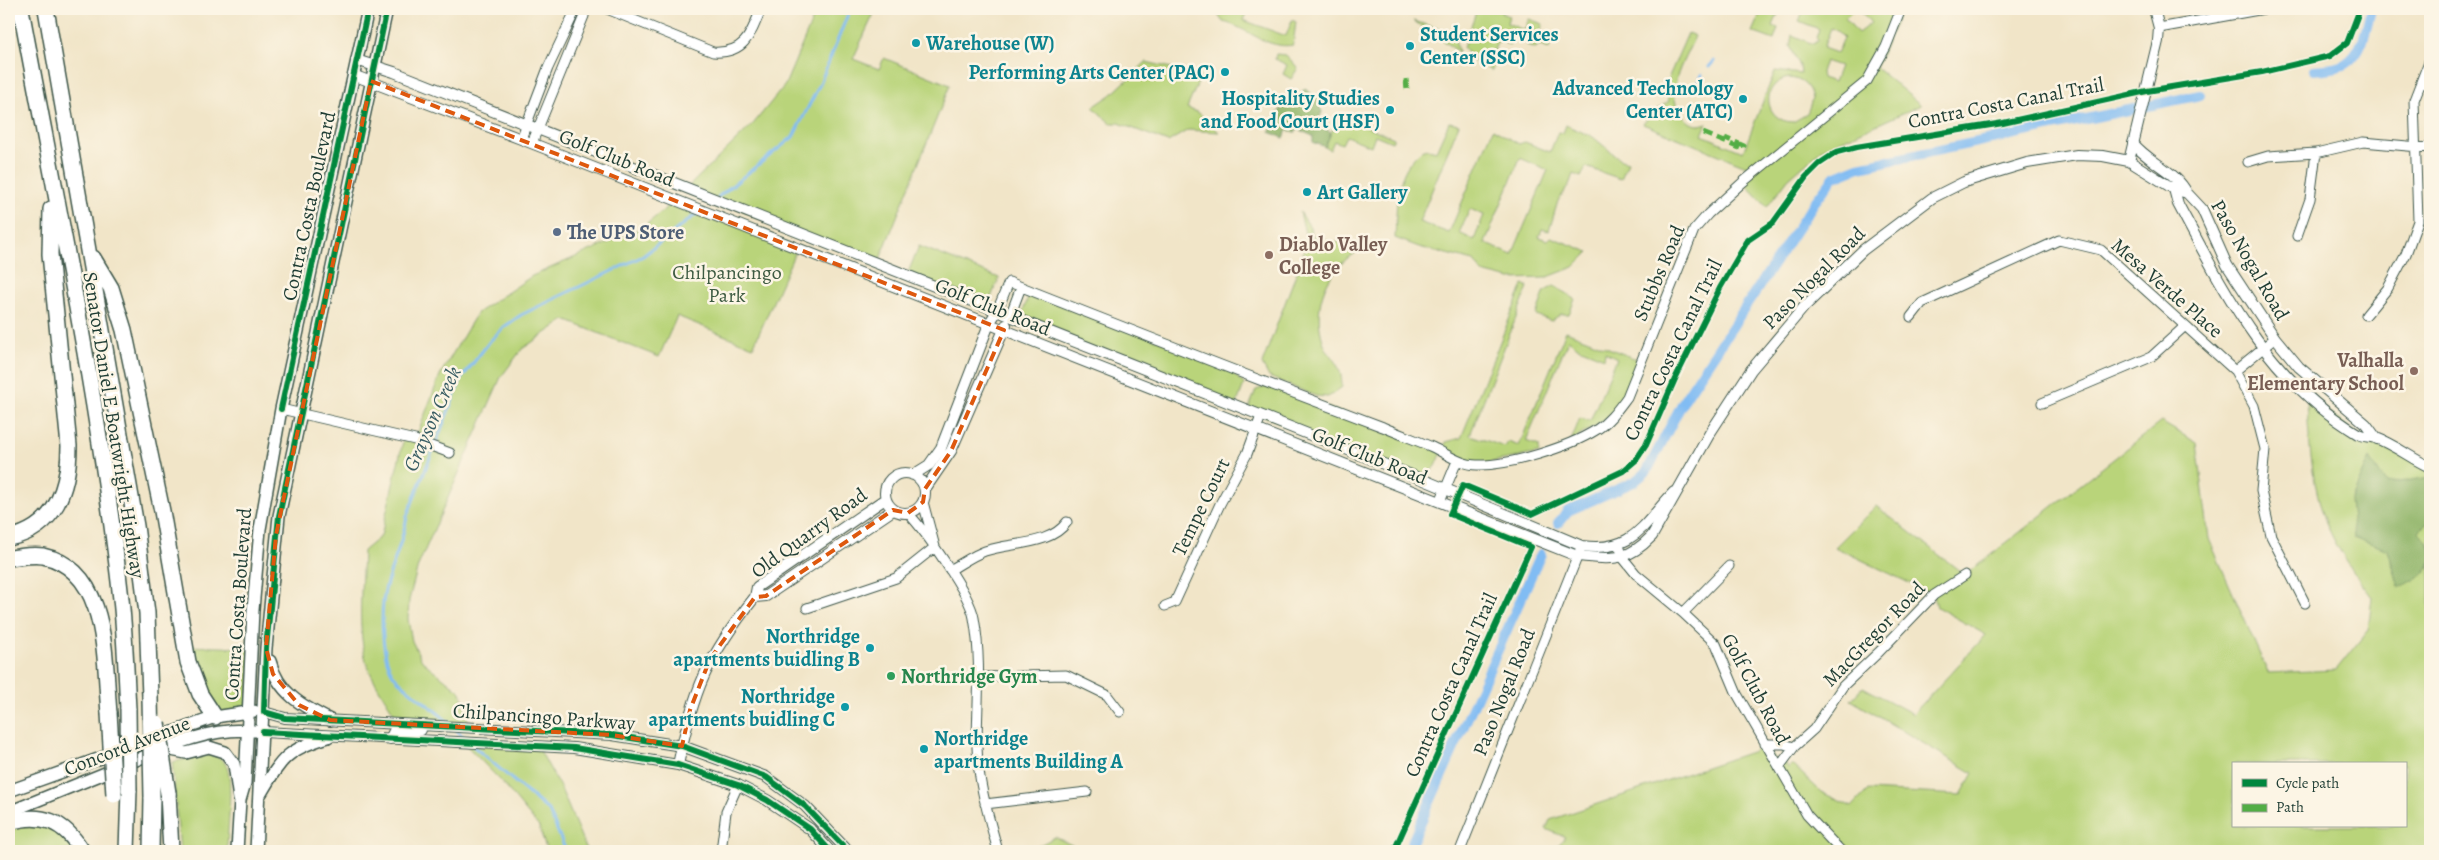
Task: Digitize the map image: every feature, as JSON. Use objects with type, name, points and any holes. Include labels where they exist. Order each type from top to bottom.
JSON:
[{"type":"highway","name":"Senator Daniel E Boatwright Highway","points":[[22,9],[86,366],[112,524],[122,601],[128,709],[129,790],[127,851]]},
{"type":"highway","name":"Senator Daniel E Boatwright Highway","points":[[46,9],[136,526],[146,613],[150,697],[151,851]]},
{"type":"highway","points":[[9,538],[32,528],[47,518],[57,506],[65,489],[69,472],[69,446],[50,254],[52,178]]},
{"type":"highway","points":[[89,251],[111,288],[124,330],[162,511],[188,662],[200,694],[215,717]]},
{"type":"highway","points":[[9,558],[29,555],[44,556],[68,568],[84,584],[94,600],[99,618],[109,713],[114,796],[128,827]]},
{"type":"highway","points":[[150,697],[162,744],[168,793],[171,851]]},
{"type":"highway","points":[[9,822],[26,817],[47,819],[64,828],[82,851]]},
{"type":"main road","name":"Contra Costa Boulevard","points":[[237,851],[240,800],[245,783],[253,604],[260,528],[281,410],[368,9]]},
{"type":"main road","name":"Contra Costa Boulevard","points":[[256,851],[266,648],[276,535],[284,489],[386,9]]},
{"type":"main road","points":[[278,428],[284,438],[276,475],[284,489]]},
{"type":"main road","points":[[266,648],[273,674],[285,692],[300,704],[330,720]]},
{"type":"main road","name":"Concord Avenue","points":[[9,790],[215,717],[248,710],[264,712]]},
{"type":"main road","name":"Concord Avenue","points":[[9,812],[165,749],[214,734],[247,731],[263,732]]},
{"type":"main road","points":[[258,799],[278,765],[288,754],[305,744],[328,737]]},
{"type":"main road","points":[[165,749],[186,753],[209,748],[225,752],[234,764],[240,800]]},
{"type":"street","points":[[521,139],[548,68],[576,9]]},
{"type":"street","points":[[532,144],[584,16],[584,9]]},
{"type":"street","points":[[607,9],[713,52],[734,50],[745,42],[751,34],[761,9]]},
{"type":"street","name":"Stubbs Road","points":[[1457,461],[1476,465],[1506,462],[1539,453],[1596,430],[1614,414],[1627,396],[1694,230],[1708,214],[1743,182],[1867,81],[1886,47],[1901,9]]},
{"type":"street","points":[[2128,161],[2145,98],[2159,28],[2154,9]]},
{"type":"street","points":[[2159,28],[2264,9]]},
{"type":"street","points":[[2366,315],[2388,288],[2406,254],[2418,221],[2414,100],[2430,59]]},
{"type":"street","name":"Golf Club Road","points":[[356,60],[375,65],[539,129],[1540,527]]},
{"type":"street","name":"Golf Club Road","points":[[353,75],[521,139],[1577,556],[1623,558]]},
{"type":"street","points":[[2248,162],[2268,156],[2316,153],[2363,142],[2430,148]]},
{"type":"street","points":[[2133,143],[2143,156],[2172,174],[2187,193]]},
{"type":"street","points":[[2297,236],[2310,199],[2316,153]]},
{"type":"street","name":"Paso Nogal Road","points":[[1623,558],[1642,546],[1652,536],[1710,433],[1751,370],[1804,308],[1863,250],[1932,198],[1964,182],[2027,163],[2077,155],[2103,156],[2128,161],[2174,189],[2187,193],[2202,209],[2227,265],[2275,338],[2299,367],[2366,424],[2377,439]]},
{"type":"street","name":"Paso Nogal Road","points":[[2174,189],[2178,204],[2230,303],[2263,348],[2307,397],[2360,435],[2377,439],[2430,467]]},
{"type":"street","name":"Mesa Verde Place","points":[[1911,317],[1922,304],[2059,240],[2101,250],[2184,327],[2235,371]]},
{"type":"street","points":[[997,311],[1009,282],[1430,446],[1457,461],[1440,502]]},
{"type":"street","points":[[935,547],[923,502],[925,489],[951,451],[1021,287]]},
{"type":"street","name":"Old Quarry Road","points":[[908,513],[893,510],[885,499],[885,487],[890,479],[901,473],[913,475],[929,465],[941,448],[989,324],[997,311]]},
{"type":"street","points":[[2042,403],[2152,357],[2184,327]]},
{"type":"street","points":[[2275,338],[2235,371],[2254,406],[2265,449],[2261,492],[2271,536],[2305,603]]},
{"type":"street","points":[[281,410],[426,444],[450,453]]},
{"type":"street","name":"Tempe Court","points":[[1165,606],[1175,602],[1220,504],[1247,454],[1261,416]]},
{"type":"street","points":[[913,475],[922,483],[925,489]]},
{"type":"street","name":"Paso Nogal Road","points":[[1540,527],[1582,546],[1607,548],[1634,536],[1649,523],[1678,488]]},
{"type":"street","name":"Old Quarry Road","points":[[678,766],[690,710],[710,659],[755,597],[757,587],[885,499]]},
{"type":"street","points":[[923,502],[914,511],[908,513],[935,547],[950,570],[974,616],[978,677],[977,749],[985,804],[998,851]]},
{"type":"street","name":"Old Quarry Road","points":[[755,597],[766,596],[893,510]]},
{"type":"street","points":[[950,570],[983,551],[1048,537],[1060,531],[1067,522]]},
{"type":"street","name":"Golf Club Road","points":[[1619,544],[1623,558],[1636,574],[1683,613],[1716,644],[1737,694],[1807,815],[1841,851]]},
{"type":"street","name":"Paso Nogal Road","points":[[1460,851],[1582,546]]},
{"type":"street","points":[[807,608],[896,578],[935,547]]},
{"type":"street","points":[[1683,613],[1729,566]]},
{"type":"street","name":"MacGregor Road","points":[[1779,768],[1794,747],[1814,729],[1843,686],[1934,595],[1965,575]]},
{"type":"street","points":[[978,677],[1066,675],[1107,695],[1120,712]]},
{"type":"street","name":"Chilpancingo Parkway","points":[[264,712],[285,718],[612,735],[682,746],[766,777],[805,806],[848,851]]},
{"type":"street","points":[[390,739],[394,731],[425,730],[436,726]]},
{"type":"street","name":"Chilpancingo Parkway","points":[[263,732],[328,737],[574,748],[678,766],[738,784],[767,800],[810,829],[830,851]]},
{"type":"street","points":[[488,744],[495,738],[507,736],[543,738],[554,735],[557,732]]},
{"type":"street","points":[[1766,744],[1784,744],[1794,747]]},
{"type":"street","points":[[721,851],[726,812],[738,784]]},
{"type":"street","points":[[985,804],[1087,792]]},
{"type":"highlighted area","points":[[371,81],[1004,330],[951,451],[925,489],[923,502],[908,513],[893,510],[766,596],[755,597],[710,659],[690,710],[682,746],[612,735],[330,720],[299,705],[273,674],[266,648],[276,535]]},
{"type":"green space","points":[[817,9],[876,9],[853,59],[879,69],[884,58],[950,85],[878,264],[687,188],[754,123],[785,85]]},
{"type":"green space","points":[[1218,9],[1248,9],[1243,20],[1286,36],[1292,20],[1296,22],[1293,45],[1274,44],[1223,22],[1216,12]]},
{"type":"green space","points":[[1477,9],[1503,9],[1501,13],[1509,16],[1507,23],[1524,30],[1529,19],[1543,24],[1539,35],[1552,40],[1549,49],[1538,45],[1536,49],[1527,46],[1529,40],[1514,34],[1510,45],[1498,41],[1494,50],[1499,52],[1492,71],[1475,62],[1463,48]]},
{"type":"green space","points":[[1762,9],[1780,9],[1773,26],[1778,28],[1774,40],[1752,32]]},
{"type":"green space","points":[[1802,9],[1856,9],[1845,18],[1858,33],[1871,23],[1859,9],[1901,9],[1876,68],[1921,105],[1822,149],[1788,179],[1767,207],[1743,182],[1756,170],[1643,124],[1653,112],[1669,101],[1664,88],[1688,33],[1695,36],[1680,67],[1677,78],[1675,100],[1678,110],[1693,124],[1707,123],[1702,135],[1743,152],[1775,71],[1801,74],[1800,66],[1790,46],[1792,35],[1813,44],[1818,40],[1816,38],[1819,29],[1799,21],[1803,13]],"holes":[[[1831,28],[1844,38],[1837,53],[1823,48]],[[1825,61],[1840,66],[1834,82],[1822,78],[1821,72]],[[1789,78],[1798,80],[1805,84],[1811,94],[1812,99],[1807,114],[1793,122],[1776,116],[1771,109],[1769,94],[1779,81]]]},
{"type":"green space","points":[[1414,21],[1452,33],[1459,52]]},
{"type":"green space","points":[[1276,54],[1286,55],[1298,68],[1291,79],[1283,74],[1287,65],[1275,59]]},
{"type":"green space","points":[[1146,62],[1180,70],[1200,78],[1187,108],[1199,113],[1219,132],[1188,130],[1168,142],[1119,123],[1110,123],[1093,107],[1111,95]]},
{"type":"green space","points":[[1305,89],[1320,100],[1319,106],[1322,112],[1316,125],[1331,132],[1325,147],[1313,142],[1313,136],[1297,129],[1295,133],[1287,130],[1284,138],[1270,132],[1280,110]]},
{"type":"green space","points":[[1339,115],[1394,138],[1392,142],[1375,135],[1371,146],[1346,136],[1342,144],[1334,141],[1330,150],[1325,147]]},
{"type":"green space","points":[[1449,122],[1459,124],[1419,222],[1449,233],[1493,129],[1519,144],[1525,142],[1550,152],[1558,132],[1563,133],[1566,125],[1593,137],[1621,160],[1628,162],[1621,179],[1586,167],[1581,177],[1573,174],[1569,185],[1558,201],[1549,231],[1542,229],[1539,237],[1548,240],[1551,237],[1589,252],[1574,267],[1545,278],[1510,279],[1482,272],[1474,261],[1419,247],[1395,238],[1399,186],[1402,177],[1413,159],[1421,151],[1428,149],[1436,151]],"holes":[[[1520,158],[1548,170],[1512,255],[1485,243]],[[1470,209],[1484,215],[1474,240],[1459,233]]]},
{"type":"green space","name":"Chilpancingo Park","points":[[676,200],[797,248],[753,347],[677,316],[659,357],[565,320],[522,349],[501,377],[418,566],[409,600],[408,619],[412,641],[422,661],[461,692],[470,728],[400,724],[374,680],[366,660],[361,630],[361,614],[363,551],[381,536],[404,437],[415,440],[440,375],[477,313],[532,276],[642,228]]},
{"type":"green space","points":[[1300,212],[1310,227],[1311,235],[1361,249],[1339,266],[1331,276],[1321,300],[1319,314],[1323,341],[1338,366],[1342,387],[1328,397],[1316,396],[1269,377],[1262,364],[1302,258],[1306,238]]},
{"type":"green space","points":[[919,246],[999,278],[987,307],[907,275]]},
{"type":"green space","points":[[1523,285],[1528,287],[1470,435],[1505,447],[1508,442],[1519,446],[1566,331],[1641,361],[1614,414],[1571,441],[1580,418],[1590,421],[1617,358],[1605,352],[1604,358],[1579,348],[1568,340],[1526,441],[1539,446],[1539,453],[1476,465],[1442,452],[1446,442],[1461,438]]},
{"type":"green space","points":[[1554,286],[1575,299],[1569,314],[1561,314],[1551,321],[1536,315],[1545,291]]},
{"type":"green space","points":[[1031,291],[1225,366],[1244,384],[1236,406],[1019,320]]},
{"type":"green space","points":[[1271,385],[1442,452],[1436,466],[1424,480],[1248,410],[1256,390]]},
{"type":"green space","points":[[2307,397],[2360,435],[2430,467],[2430,851],[1558,851],[1558,846],[1565,837],[1546,829],[1550,820],[1751,752],[1765,744],[1779,767],[1785,762],[1788,768],[1792,764],[1821,792],[1852,807],[1868,790],[1961,795],[1973,773],[1851,700],[1863,687],[1913,714],[1986,635],[1937,607],[1934,595],[1835,547],[1876,506],[1965,575],[2161,422],[2197,443],[2209,539],[2268,673],[2336,670],[2368,630],[2372,597],[2343,556],[2326,522],[2318,497],[2309,440]]},
{"type":"green space","points":[[2370,458],[2386,484],[2430,477],[2430,521],[2418,531],[2429,545],[2430,562],[2428,568],[2418,578],[2399,587],[2388,550],[2354,537],[2350,502]]},
{"type":"green space","points":[[184,646],[251,648],[248,710],[215,717]]},
{"type":"green space","points":[[464,743],[537,745],[561,789],[587,851],[547,851],[539,827],[501,781]]},
{"type":"green space","points":[[207,755],[220,758],[226,765],[228,772],[230,794],[227,851],[180,851],[172,762]]},
{"type":"green space","points":[[47,819],[82,851],[9,851],[9,822]]},
{"type":"green space","points":[[1055,837],[1084,851],[1041,851],[1038,846]]},
{"type":"waterway","name":"Grayson Creek","points":[[718,197],[793,137],[819,86],[850,9]]},
{"type":"waterway","points":[[2314,70],[2338,67],[2351,59],[2360,47],[2371,9]]},
{"type":"waterway","points":[[1709,67],[1714,61]]},
{"type":"waterway","points":[[1697,83],[1702,75]]},
{"type":"waterway","points":[[1558,523],[1568,511],[1634,482],[1647,471],[1684,400],[1814,203],[1834,177],[1859,167],[2200,95]]},
{"type":"waterway","name":"Grayson Creek","points":[[449,723],[396,678],[387,660],[382,620],[386,586],[407,516],[461,379],[490,341],[504,327],[521,315],[643,256],[699,212]]},
{"type":"waterway","points":[[1408,851],[1541,554]]},
{"type":"waterway","name":"Grayson Creek","points":[[457,731],[467,740]]},
{"type":"waterway","name":"Grayson Creek","points":[[473,746],[549,811],[566,851]]},
{"type":"marked path","points":[[1406,79],[1407,91]]},
{"type":"marked path","points":[[1703,133],[1742,149],[1744,146],[1725,138]]},
{"type":"cycle path","points":[[281,409],[368,9]]},
{"type":"cycle path","points":[[387,9],[279,516],[266,648],[264,712],[285,718],[612,735],[682,746],[766,777],[805,806],[848,851]]},
{"type":"cycle path","name":"Contra Costa Canal Trail","points":[[1394,851],[1531,547],[1450,514],[1463,485],[1532,514],[1623,471],[1636,460],[1646,445],[1675,379],[1720,288],[1748,240],[1773,223],[1806,177],[1819,164],[1837,152],[1856,147],[2003,123],[2147,91],[2262,72],[2330,56],[2347,43],[2360,9]]},
{"type":"cycle path","points":[[263,732],[574,748],[678,765],[738,785],[767,800],[810,829],[830,851]]},
{"type":"place","name":"Warehouse (W)","points":[[916,43]]},
{"type":"place","name":"Student Services Center (SSC)","points":[[1410,46]]},
{"type":"place","name":"Performing Arts Center (PAC)","points":[[1225,72]]},
{"type":"place","name":"Advanced Technology Center (ATC)","points":[[1743,99]]},
{"type":"place","name":"Hospitality Studies and Food Court (HSF)","points":[[1390,110]]},
{"type":"place","name":"Art Gallery","points":[[1307,192]]},
{"type":"place","name":"The UPS Store","points":[[557,232]]},
{"type":"place","name":"Diablo Valley College","points":[[1269,255]]},
{"type":"place","name":"Valhalla Elementary School","points":[[2414,371]]},
{"type":"place","name":"Northridge apartments buidling B","points":[[870,648]]},
{"type":"place","name":"Northridge Gym","points":[[891,676]]},
{"type":"place","name":"Northridge apartments buidling C","points":[[845,707]]},
{"type":"place","name":"Northridge apartments Building A","points":[[924,749]]}]
